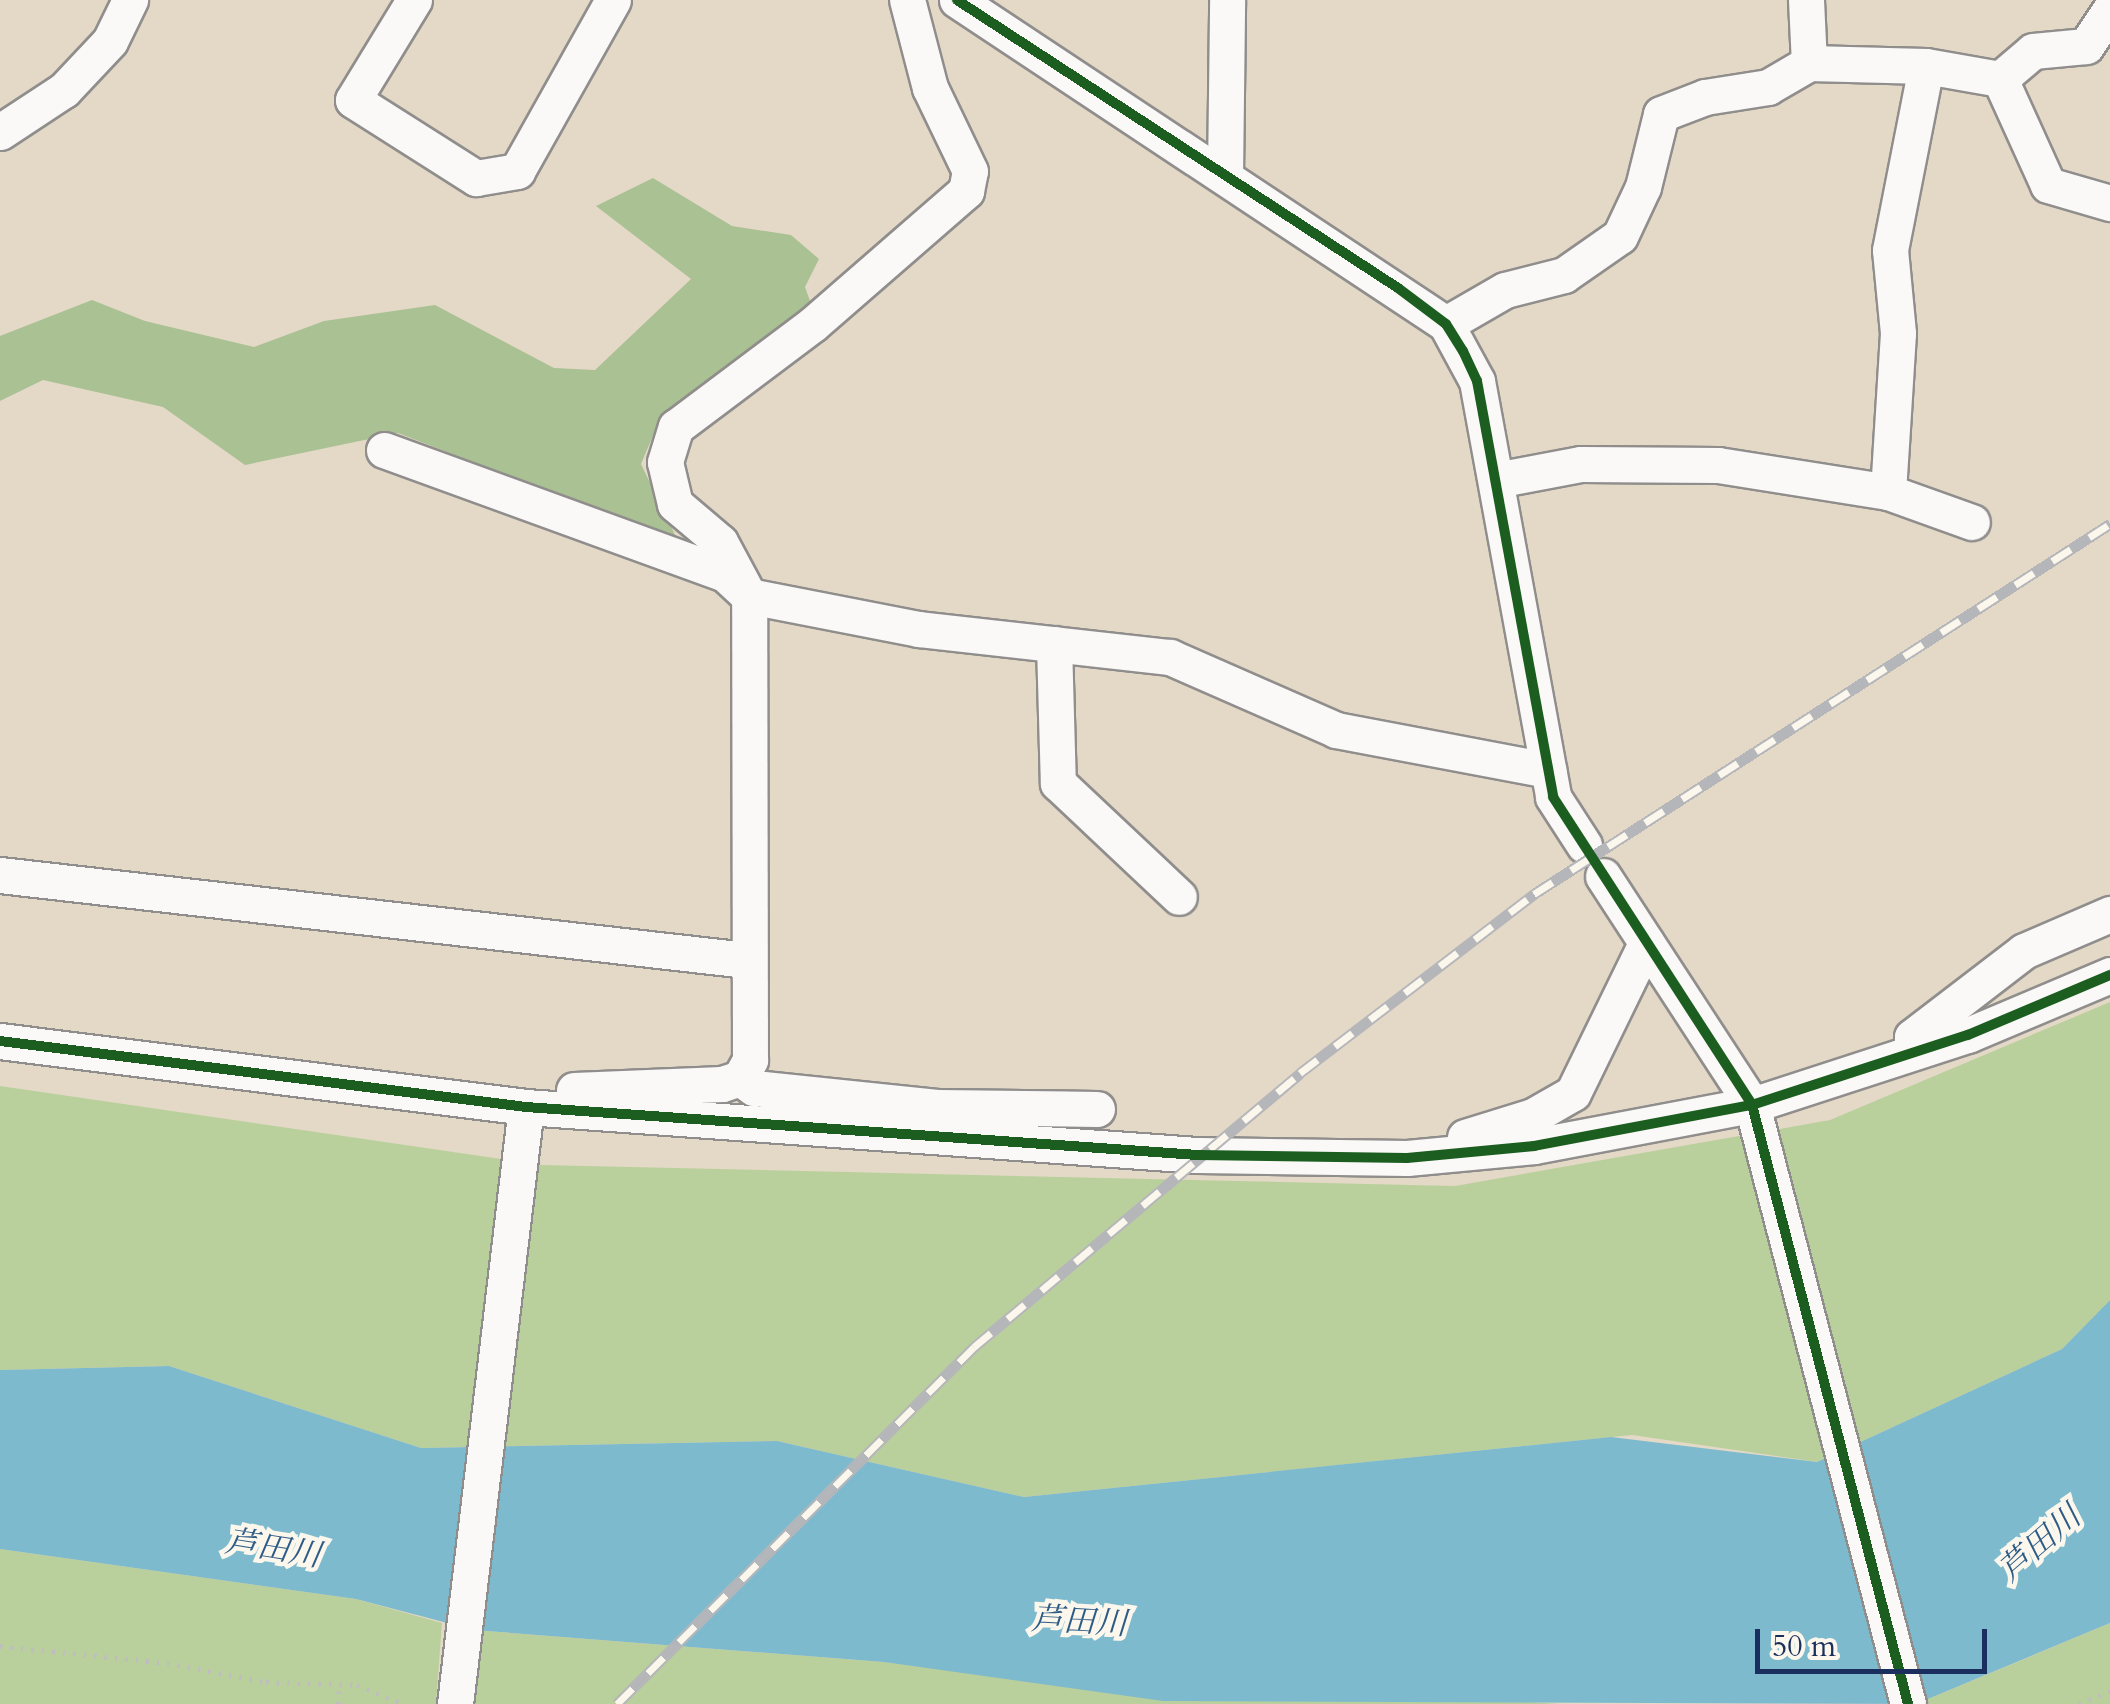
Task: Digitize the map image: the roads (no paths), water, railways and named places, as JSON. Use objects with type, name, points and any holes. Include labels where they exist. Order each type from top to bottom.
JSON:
[{"type":"street","points":[[0,132],[64,90],[110,41],[130,0]]},
{"type":"street","points":[[414,0],[353,100],[476,178],[517,171],[613,0]]},
{"type":"street","points":[[740,1078],[750,1060],[746,960],[749,596],[742,573],[720,542],[675,504],[665,462],[676,427],[813,324],[966,191],[970,171],[930,88],[908,0]]},
{"type":"street","points":[[957,0],[1446,324],[1477,381],[1553,797],[1584,845]]},
{"type":"street","points":[[1225,176],[1228,0]]},
{"type":"street","points":[[1806,0],[1809,62]]},
{"type":"street","points":[[1446,324],[1505,290],[1564,275],[1620,236],[1643,187],[1661,114],[1705,98],[1768,87],[1809,62],[1926,66],[2000,79],[2034,52],[2086,46],[2110,10]]},
{"type":"street","points":[[1888,492],[1898,333],[1890,250],[1926,66]]},
{"type":"street","points":[[2000,79],[2048,184],[2110,203]]},
{"type":"street","points":[[384,450],[724,574],[749,596],[919,629],[1170,656],[1336,730],[1548,770]]},
{"type":"street","points":[[1496,480],[1581,464],[1718,465],[1888,492],[1972,522]]},
{"type":"street","points":[[1054,644],[1058,783],[1179,898]]},
{"type":"street","points":[[0,875],[746,960]]},
{"type":"street","points":[[1603,876],[1755,1116],[1908,1704]]},
{"type":"street","points":[[1913,1052],[1912,1037],[2024,950],[2110,914]]},
{"type":"street","points":[[1443,1154],[1450,1142],[1533,1116],[1573,1093],[1646,943]]},
{"type":"street","points":[[566,1100],[1198,1154],[1443,1154],[1534,1146],[1755,1116],[2110,975]]},
{"type":"street","points":[[0,1041],[526,1107],[740,1078],[754,1088],[936,1107],[1097,1109]]},
{"type":"street","points":[[455,1704],[526,1107]]},
{"type":"water","name":"芦田川","points":[[2110,1300],[2110,1623],[1916,1704],[1163,1701],[884,1662],[474,1630],[356,1599],[0,1549],[0,1370],[169,1366],[421,1448],[777,1441],[1024,1497],[1611,1437],[1817,1462],[2062,1349]]},
{"type":"railway","points":[[617,1704],[974,1347],[1300,1073],[1534,894],[2110,524]]}]
